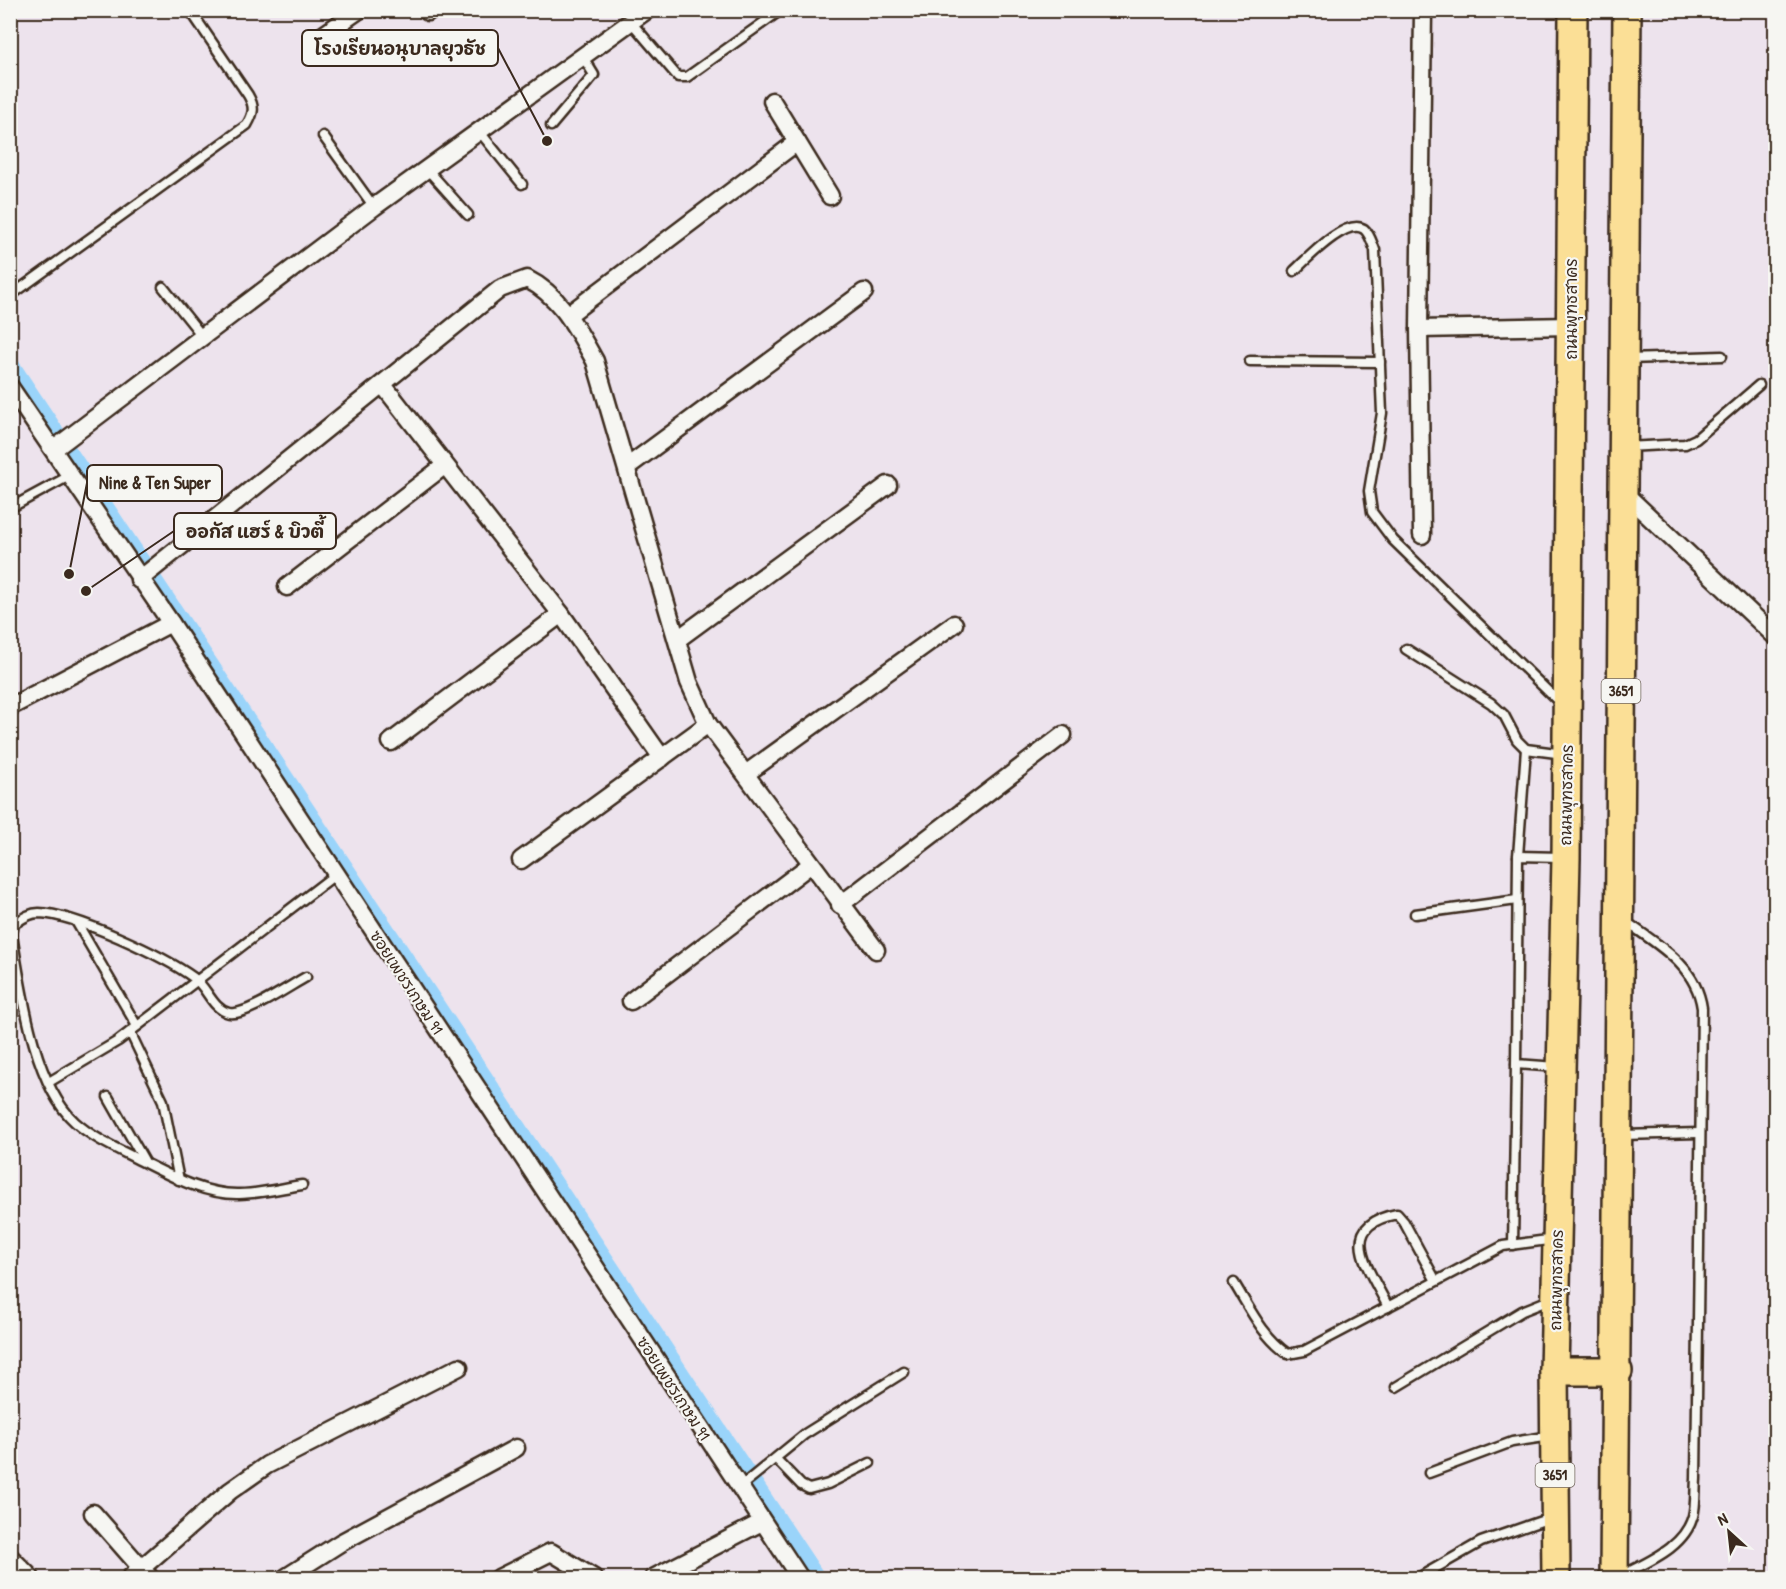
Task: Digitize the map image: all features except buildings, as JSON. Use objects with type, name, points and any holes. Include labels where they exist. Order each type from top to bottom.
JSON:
[{"type":"main road","name":"ถนนพุทธสาคร","points":[[1556,1578],[1554,1371],[1566,858],[1573,10]]},
{"type":"main road","name":"3651","points":[[1616,1578],[1627,10]]},
{"type":"main road","points":[[1554,1371],[1618,1371]]},
{"type":"street","points":[[319,38],[359,10]]},
{"type":"street","points":[[54,449],[374,207],[647,10]]},
{"type":"street","points":[[1422,535],[1419,329],[1423,11]]},
{"type":"street","points":[[772,101],[830,196]]},
{"type":"street","points":[[568,315],[797,142]]},
{"type":"street","points":[[139,580],[172,556],[500,289],[527,279],[542,286],[568,315],[595,362],[689,682],[708,724],[747,773],[810,866],[876,950]]},
{"type":"street","points":[[627,467],[864,292]]},
{"type":"street","points":[[1419,329],[1571,326]]},
{"type":"street","points":[[383,385],[561,614],[662,758]]},
{"type":"street","name":"ซอยเพชรเกษม 91","points":[[10,387],[54,449],[139,580],[171,623],[800,1578]]},
{"type":"street","points":[[287,587],[444,466]]},
{"type":"street","points":[[678,639],[888,484]]},
{"type":"street","points":[[1622,491],[1776,637]]},
{"type":"street","points":[[391,742],[561,614]]},
{"type":"street","points":[[10,706],[171,623]]},
{"type":"street","points":[[747,773],[954,624]]},
{"type":"street","points":[[521,860],[708,724]]},
{"type":"street","points":[[840,905],[1063,735]]},
{"type":"street","points":[[631,1000],[810,866]]},
{"type":"street","points":[[93,1513],[141,1575],[230,1491],[267,1466],[459,1367]]},
{"type":"street","points":[[285,1578],[340,1543],[516,1448]]},
{"type":"street","points":[[653,1578],[762,1522]]},
{"type":"street","points":[[499,1578],[551,1552],[594,1578]]},
{"type":"street","points":[[10,1557],[31,1578]]},
{"type":"lane","points":[[10,296],[247,125],[254,114],[253,104],[248,95],[189,10]]},
{"type":"lane","points":[[631,22],[678,77],[687,77],[781,10]]},
{"type":"lane","points":[[551,126],[594,75],[583,57]]},
{"type":"lane","points":[[479,131],[522,184]]},
{"type":"lane","points":[[323,136],[374,207]]},
{"type":"lane","points":[[427,169],[468,215]]},
{"type":"lane","points":[[1294,271],[1341,231],[1354,226],[1362,228],[1369,234],[1375,250],[1380,362],[1380,434],[1369,490],[1372,512],[1401,549],[1567,710]]},
{"type":"lane","points":[[164,287],[203,337]]},
{"type":"lane","points":[[1624,359],[1722,356]]},
{"type":"lane","points":[[1250,361],[1380,362]]},
{"type":"lane","points":[[1623,448],[1690,441],[1707,432],[1759,385]]},
{"type":"lane","points":[[10,508],[71,475]]},
{"type":"lane","points":[[1406,649],[1491,703],[1504,715],[1517,740],[1526,749],[1567,754]]},
{"type":"lane","points":[[1513,1245],[1518,856],[1526,749]]},
{"type":"lane","points":[[1518,856],[1566,858]]},
{"type":"lane","points":[[49,1082],[134,1029],[196,979],[336,874]]},
{"type":"lane","points":[[1415,914],[1517,900]]},
{"type":"lane","points":[[302,1185],[239,1194],[217,1192],[179,1180],[97,1139],[74,1121],[60,1105],[29,1033],[12,935],[14,924],[25,916],[37,913],[77,923],[160,957],[196,979],[218,1007],[229,1013],[241,1012],[306,976]]},
{"type":"lane","points":[[1616,1578],[1671,1548],[1685,1535],[1693,1516],[1696,1479],[1702,1008],[1699,991],[1680,962],[1620,917]]},
{"type":"lane","points":[[77,923],[134,1029],[164,1101],[179,1180]]},
{"type":"lane","points":[[1516,1064],[1560,1067]]},
{"type":"lane","points":[[108,1097],[146,1163]]},
{"type":"lane","points":[[1619,1135],[1699,1133]]},
{"type":"lane","points":[[1388,1307],[1362,1254],[1359,1240],[1363,1230],[1386,1216],[1397,1214],[1404,1222],[1436,1281]]},
{"type":"lane","points":[[1234,1284],[1262,1329],[1276,1346],[1288,1354],[1304,1351],[1485,1255],[1513,1245],[1556,1239]]},
{"type":"lane","points":[[1396,1387],[1522,1311],[1556,1297]]},
{"type":"lane","points":[[740,1487],[805,1434],[904,1372]]},
{"type":"lane","points":[[1429,1473],[1512,1442],[1555,1435]]},
{"type":"lane","points":[[772,1462],[809,1489],[828,1484],[870,1463]]},
{"type":"lane","points":[[1418,1578],[1481,1542],[1556,1516]]},
{"type":"waterway","points":[[10,366],[815,1578]]},
{"type":"place","name":"โรงเรียนอนุบาลยุวธัช","points":[[547,141]]},
{"type":"place","name":"Nine & Ten Super","points":[[69,574]]},
{"type":"place","name":"ออกัส แฮร์ & บิวตี้","points":[[86,591]]}]
